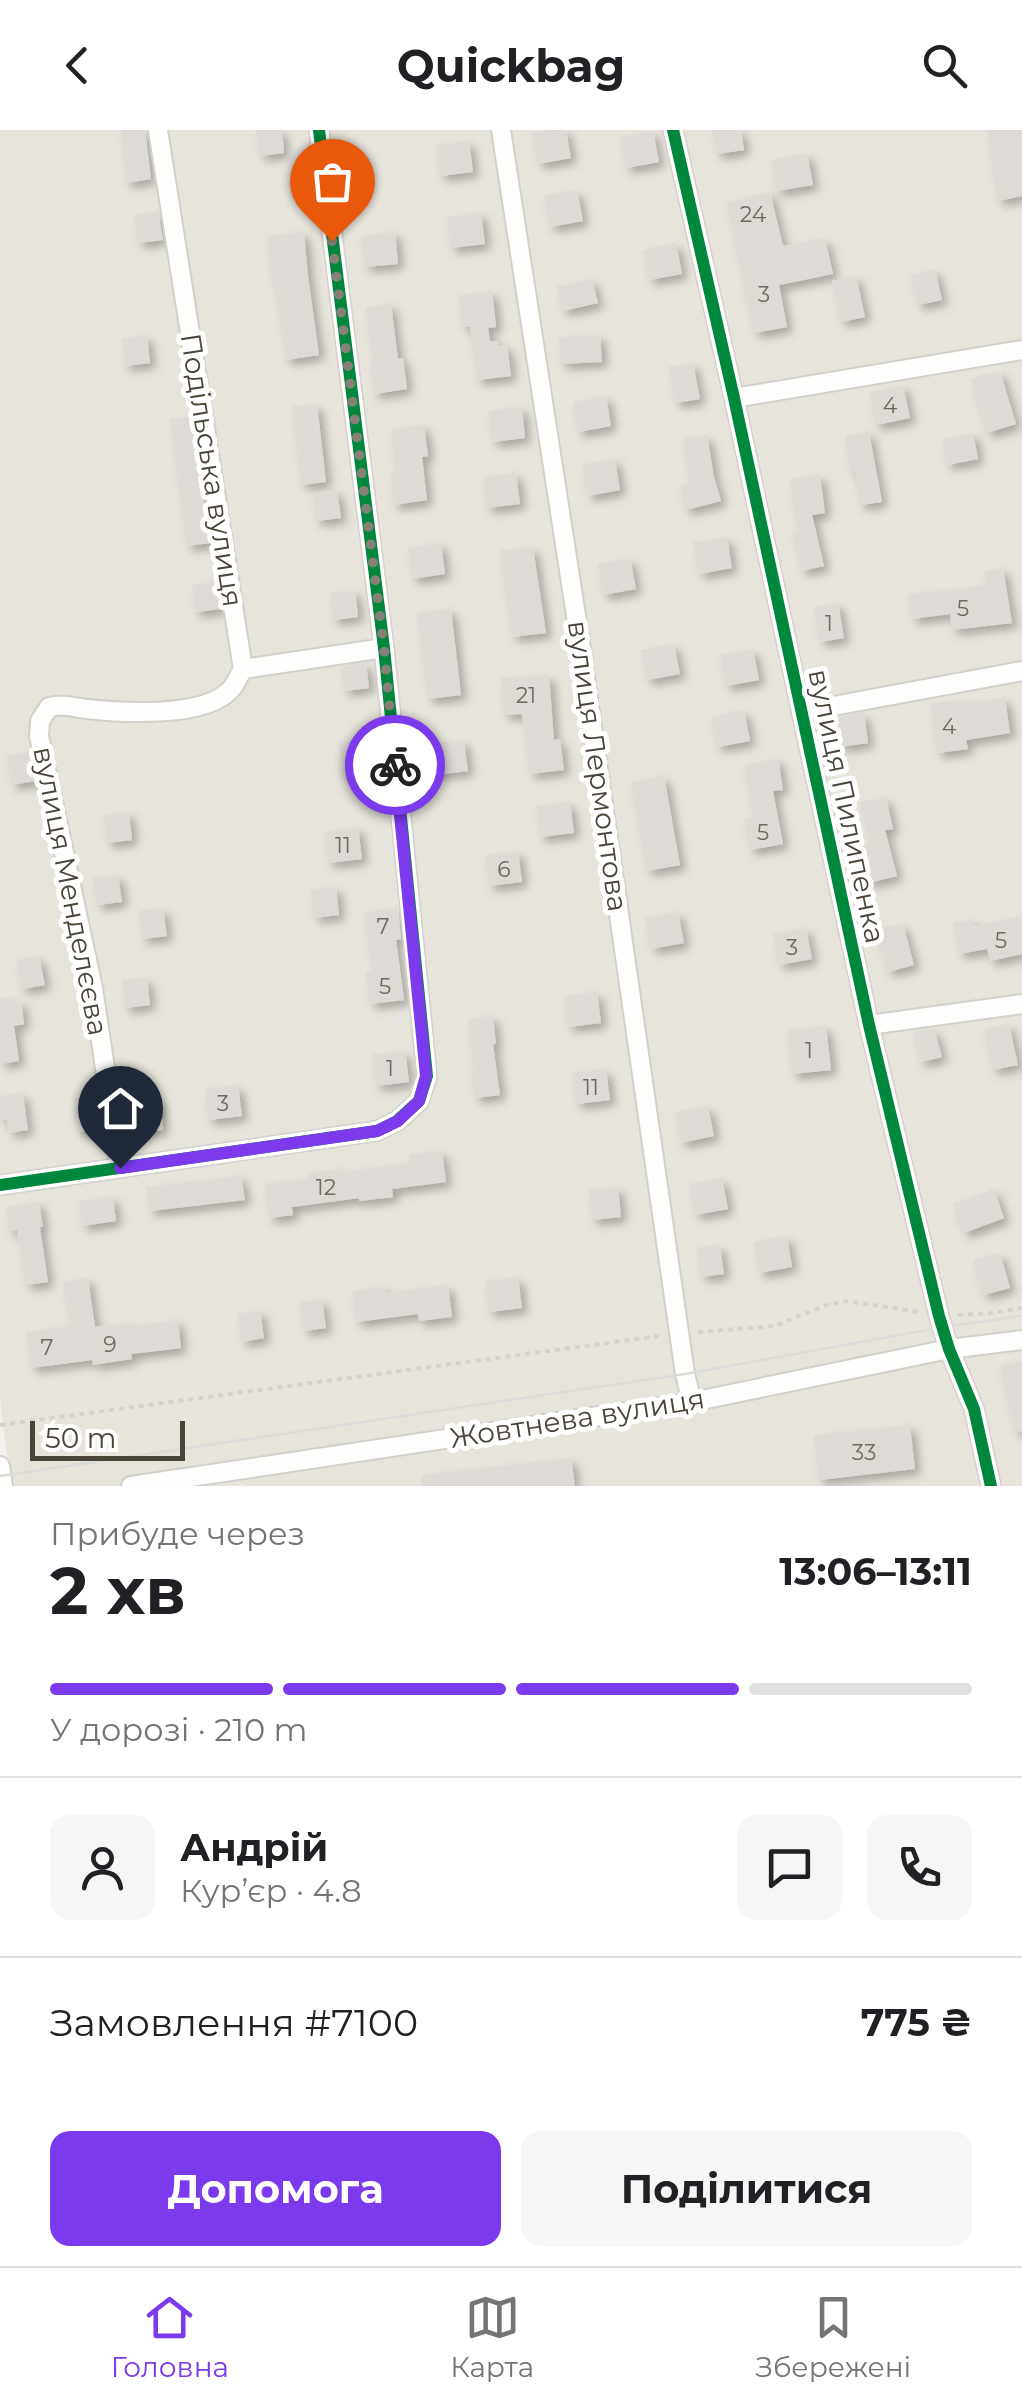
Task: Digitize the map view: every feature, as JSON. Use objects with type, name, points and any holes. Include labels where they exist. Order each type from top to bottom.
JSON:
[{"type":"street","name":"Подільська вулиця","points":[[158,130],[243,669]]},
{"type":"street","points":[[0,1185],[377,1131],[398,1121],[419,1101],[426,1076],[384,648],[318,130]]},
{"type":"street","name":"вулиця Лермонтова","points":[[501,130],[692,1402]]},
{"type":"street","name":"вулиця Пилипенка","points":[[673,130],[868,1025],[939,1316],[974,1409],[992,1486]]},
{"type":"street","points":[[734,398],[1022,350]]},
{"type":"street","points":[[243,669],[384,648]]},
{"type":"street","name":"вулиця Менделєєва","points":[[120,1168],[93,988],[40,721],[49,707],[66,704],[86,709],[170,712],[196,708],[230,690],[243,669]]},
{"type":"street","points":[[801,712],[1022,671]]},
{"type":"street","points":[[868,1025],[1022,1004]]},
{"type":"street","name":"Жовтнева вулиця","points":[[130,1486],[692,1402],[949,1349],[1022,1340]]},
{"type":"street","points":[[0,1466],[3,1486]]},
{"type":"path","points":[[0,1426],[679,1333],[774,1326],[847,1301],[939,1316],[1022,1308]]},
{"type":"shaded area","points":[[0,130],[1022,130],[1022,1486],[11,1486],[0,1399]]},
{"type":"building","points":[[121,130],[145,130],[151,179],[126,183]]},
{"type":"building","points":[[256,130],[282,130],[284,153],[260,156]]},
{"type":"building","points":[[566,130],[571,158],[538,164],[532,133]]},
{"type":"building","points":[[712,130],[741,130],[744,150],[717,154]]},
{"type":"building","points":[[987,130],[1022,130],[1022,196],[998,201]]},
{"type":"building","points":[[653,131],[659,162],[626,168],[620,137]]},
{"type":"building","points":[[469,141],[473,172],[440,176],[436,145]]},
{"type":"building","points":[[807,153],[813,185],[777,191],[771,160]]},
{"type":"building","points":[[577,190],[583,221],[550,227],[544,196]]},
{"type":"building","points":[[770,192],[783,246],[825,238],[833,274],[779,285],[787,327],[754,333],[727,202]]},
{"type":"building","points":[[158,212],[163,240],[138,243],[134,215]]},
{"type":"building","points":[[481,213],[485,244],[451,248],[447,217]]},
{"type":"building","points":[[304,232],[319,355],[286,360],[267,236]]},
{"type":"building","points":[[395,232],[398,264],[365,267],[361,236]]},
{"type":"building","points":[[676,243],[682,274],[649,280],[643,250]]},
{"type":"building","points":[[935,269],[942,300],[918,305],[911,275]]},
{"type":"building","points":[[856,276],[865,317],[841,322],[832,281]]},
{"type":"building","points":[[592,279],[598,303],[563,311],[557,287]]},
{"type":"building","points":[[492,291],[496,327],[488,328],[490,341],[498,341],[498,346],[507,345],[511,376],[477,380],[470,326],[462,327],[458,296]]},
{"type":"building","points":[[391,304],[398,359],[403,358],[407,389],[374,394],[366,307]]},
{"type":"building","points":[[147,335],[150,363],[125,366],[122,339]]},
{"type":"building","points":[[600,335],[602,362],[561,364],[559,337]]},
{"type":"building","points":[[693,363],[700,399],[675,403],[669,367]]},
{"type":"building","points":[[1000,371],[1016,424],[987,433],[971,379]]},
{"type":"building","points":[[903,385],[910,418],[876,425],[870,392]]},
{"type":"building","points":[[606,396],[611,426],[578,432],[573,402]]},
{"type":"building","points":[[317,404],[326,482],[301,485],[292,407]]},
{"type":"building","points":[[522,407],[525,438],[492,442],[488,411]]},
{"type":"building","points":[[191,417],[210,543],[187,546],[170,419]]},
{"type":"building","points":[[424,425],[428,456],[422,457],[427,500],[394,505],[390,474],[396,473],[391,429]]},
{"type":"building","points":[[869,432],[882,502],[860,505],[845,436]]},
{"type":"building","points":[[973,433],[978,459],[947,465],[942,439]]},
{"type":"building","points":[[707,435],[721,501],[686,510],[680,485],[690,483],[683,439]]},
{"type":"building","points":[[615,459],[620,490],[588,496],[582,465]]},
{"type":"building","points":[[516,473],[520,504],[487,508],[483,477]]},
{"type":"building","points":[[820,475],[825,513],[812,515],[824,566],[802,571],[792,532],[797,531],[790,479]]},
{"type":"building","points":[[337,490],[341,518],[316,521],[313,493]]},
{"type":"building","points":[[727,537],[732,568],[699,574],[693,543]]},
{"type":"building","points":[[441,543],[445,574],[412,579],[408,548]]},
{"type":"building","points":[[533,547],[546,633],[512,637],[500,551]]},
{"type":"building","points":[[630,558],[636,589],[603,595],[598,564]]},
{"type":"building","points":[[1003,568],[1012,623],[952,630],[950,614],[912,619],[908,594],[986,585],[984,571]]},
{"type":"building","points":[[217,582],[221,609],[195,612],[192,585]]},
{"type":"building","points":[[355,590],[358,617],[333,620],[330,593]]},
{"type":"building","points":[[838,603],[844,638],[820,642],[814,607]]},
{"type":"building","points":[[451,609],[461,695],[428,699],[417,613]]},
{"type":"building","points":[[674,644],[680,674],[647,680],[641,650]]},
{"type":"building","points":[[753,649],[759,680],[726,686],[720,655]]},
{"type":"building","points":[[366,663],[369,688],[344,691],[341,667]]},
{"type":"building","points":[[549,675],[554,740],[560,739],[564,770],[530,774],[522,714],[504,715],[501,678]]},
{"type":"building","points":[[1005,698],[1010,733],[966,740],[968,749],[937,753],[930,703],[961,700],[962,704]]},
{"type":"building","points":[[744,710],[750,741],[717,747],[711,717]]},
{"type":"building","points":[[864,713],[868,743],[839,747],[835,718]]},
{"type":"building","points":[[372,739],[376,770],[343,774],[339,743]]},
{"type":"building","points":[[464,740],[468,771],[434,775],[431,744]]},
{"type":"building","points":[[30,752],[35,781],[12,785],[7,756]]},
{"type":"building","points":[[778,758],[783,790],[773,791],[783,844],[750,850],[744,819],[754,817],[744,765]]},
{"type":"building","points":[[664,776],[680,865],[647,871],[631,782]]},
{"type":"building","points":[[886,797],[893,829],[885,830],[897,876],[868,883],[859,848],[870,845],[861,802]]},
{"type":"building","points":[[570,802],[574,833],[540,837],[536,806]]},
{"type":"building","points":[[129,812],[132,840],[107,843],[104,815]]},
{"type":"building","points":[[358,827],[362,859],[328,863],[324,832]]},
{"type":"building","points":[[518,851],[522,882],[489,886],[485,855]]},
{"type":"building","points":[[118,875],[122,902],[97,905],[93,878]]},
{"type":"building","points":[[336,887],[339,915],[314,918],[311,890]]},
{"type":"building","points":[[163,908],[167,936],[142,939],[139,911]]},
{"type":"building","points":[[398,908],[401,939],[396,940],[404,1000],[370,1004],[366,973],[372,972],[364,912]]},
{"type":"building","points":[[678,912],[684,943],[651,949],[645,918]]},
{"type":"building","points":[[1022,916],[1022,954],[990,961],[987,949],[959,954],[953,923],[973,920],[974,926]]},
{"type":"building","points":[[903,924],[914,965],[888,972],[877,930]]},
{"type":"building","points":[[806,928],[812,959],[779,965],[773,934]]},
{"type":"building","points":[[39,956],[45,985],[22,989],[16,960]]},
{"type":"building","points":[[147,978],[150,1005],[125,1008],[122,980]]},
{"type":"building","points":[[597,992],[601,1023],[568,1027],[564,996]]},
{"type":"building","points":[[0,998],[10,998],[11,1003],[21,1001],[24,1024],[14,1026],[19,1061],[0,1064]]},
{"type":"building","points":[[493,1016],[500,1095],[475,1098],[468,1019]]},
{"type":"building","points":[[1009,1024],[1018,1065],[993,1070],[984,1029]]},
{"type":"building","points":[[826,1026],[831,1070],[792,1074],[787,1030]]},
{"type":"building","points":[[934,1029],[942,1057],[921,1062],[913,1032]]},
{"type":"building","points":[[405,1051],[409,1082],[376,1086],[372,1055]]},
{"type":"building","points":[[606,1069],[610,1100],[576,1104],[572,1073]]},
{"type":"building","points":[[238,1085],[242,1116],[208,1120],[205,1089]]},
{"type":"building","points":[[23,1093],[28,1130],[9,1133],[7,1119],[0,1120],[0,1096]]},
{"type":"building","points":[[96,1095],[101,1129],[77,1132],[73,1099]]},
{"type":"building","points":[[160,1098],[163,1130],[130,1134],[123,1103]]},
{"type":"building","points":[[708,1106],[714,1136],[681,1143],[675,1112]]},
{"type":"building","points":[[442,1151],[446,1182],[392,1189],[393,1197],[292,1207],[293,1215],[269,1218],[265,1184],[308,1179],[307,1173],[410,1163],[409,1155]]},
{"type":"building","points":[[241,1176],[245,1200],[150,1211],[146,1187]]},
{"type":"building","points":[[722,1178],[728,1209],[695,1215],[689,1184]]},
{"type":"building","points":[[618,1187],[621,1217],[592,1220],[589,1190]]},
{"type":"building","points":[[994,1189],[1004,1218],[964,1233],[953,1204]]},
{"type":"building","points":[[113,1197],[116,1221],[82,1226],[79,1201]]},
{"type":"building","points":[[39,1202],[48,1282],[26,1285],[17,1230],[9,1231],[6,1207]]},
{"type":"building","points":[[787,1236],[792,1267],[759,1273],[754,1242]]},
{"type":"building","points":[[720,1245],[724,1274],[701,1277],[697,1248]]},
{"type":"building","points":[[1000,1253],[1010,1288],[983,1295],[973,1260]]},
{"type":"building","points":[[518,1277],[522,1308],[489,1312],[485,1281]]},
{"type":"building","points":[[88,1278],[95,1327],[178,1320],[181,1348],[131,1354],[132,1359],[93,1365],[92,1360],[31,1368],[26,1332],[71,1326],[63,1282]]},
{"type":"building","points":[[448,1285],[452,1317],[419,1321],[418,1314],[356,1322],[352,1291],[385,1287],[386,1293]]},
{"type":"building","points":[[322,1299],[326,1328],[304,1331],[299,1303]]},
{"type":"building","points":[[260,1310],[264,1338],[242,1342],[237,1314]]},
{"type":"building","points":[[1022,1361],[1022,1431],[1015,1432],[1000,1366]]},
{"type":"building","points":[[910,1425],[915,1469],[819,1480],[814,1435]]},
{"type":"building","points":[[571,1458],[575,1486],[422,1486],[422,1475]]},
{"type":"tram line","points":[[0,1476],[685,1374],[1022,1316]]},
{"type":"cycle path","points":[[0,1185],[377,1131],[397,1121],[419,1101],[427,1076],[384,648],[319,130]]},
{"type":"cycle path","points":[[673,130],[869,1025],[939,1316],[974,1409],[991,1486]]},
{"type":"way so far","points":[[332,241],[384,648],[395,765]]},
{"type":"route","points":[[120,1168],[377,1131],[398,1121],[419,1101],[426,1076],[395,765]]}]
